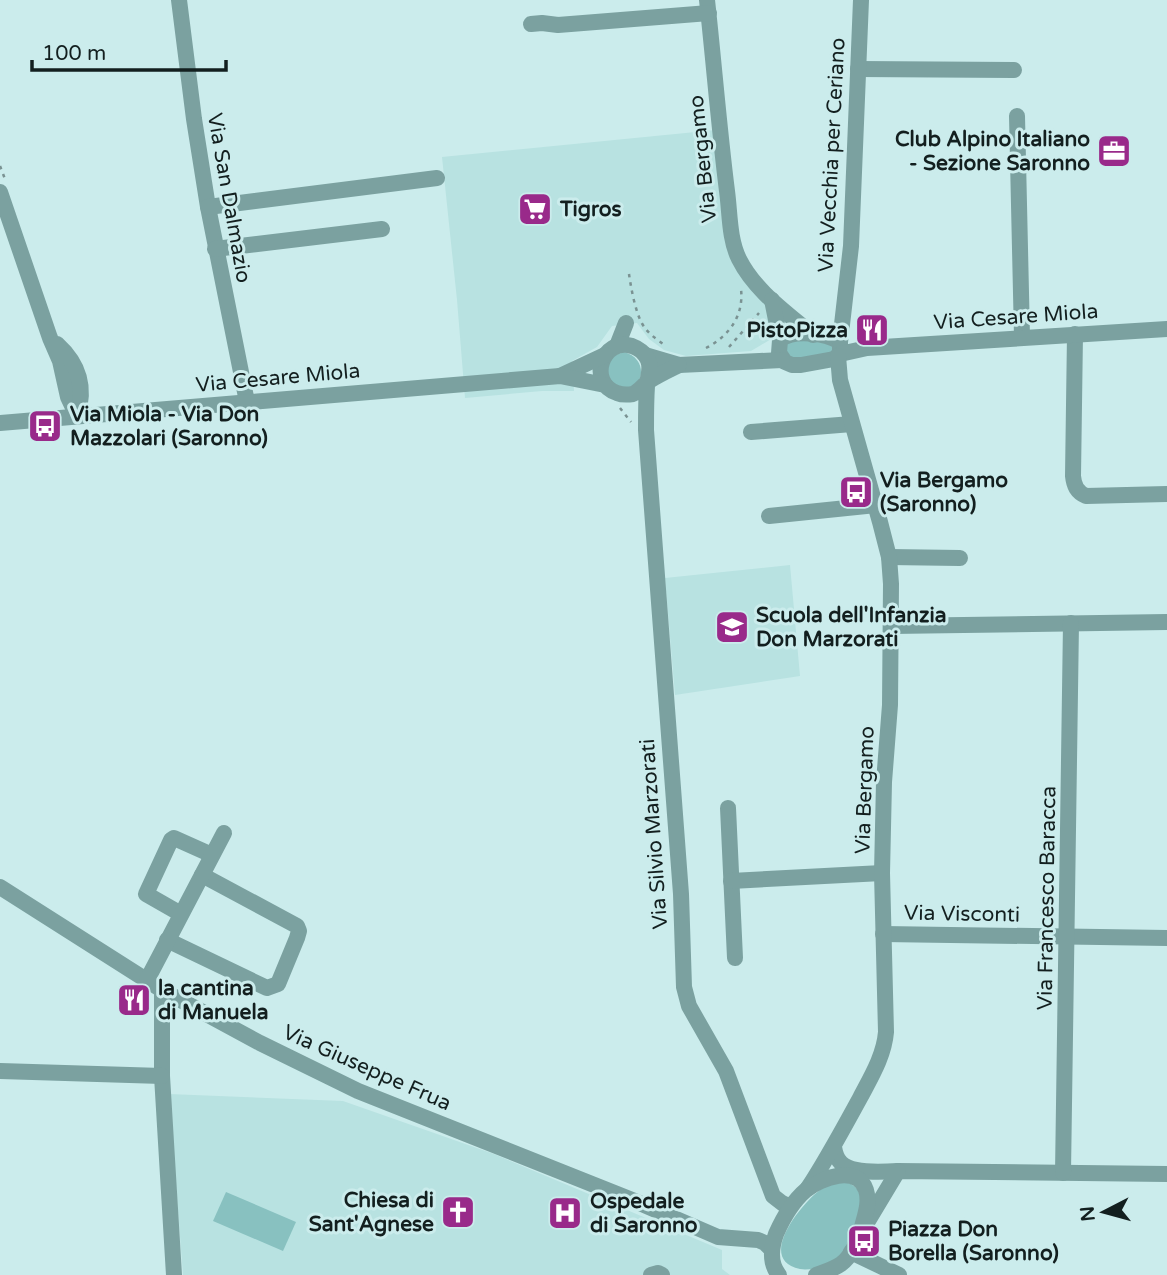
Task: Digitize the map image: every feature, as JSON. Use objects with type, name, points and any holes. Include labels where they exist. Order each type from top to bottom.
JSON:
[{"type":"street","name":"Via San Dalmazio","points":[[179,0],[194,120],[215,249],[247,402]]},
{"type":"street","name":"Via Vecchia per Ceriano","points":[[831,347],[844,311],[851,246],[861,0]]},
{"type":"street","points":[[531,24],[558,25],[708,6]]},
{"type":"street","name":"Via Bergamo","points":[[708,6],[722,150],[737,257],[770,302],[831,347],[889,557],[890,705],[884,782],[882,873],[885,1044],[875,1069],[834,1147],[808,1188]]},
{"type":"street","points":[[858,69],[1014,70]]},
{"type":"street","points":[[1017,116],[1021,338]]},
{"type":"street","points":[[208,207],[437,177]]},
{"type":"street","points":[[4,190],[50,338],[69,355],[79,377],[81,393],[77,416]]},
{"type":"street","points":[[215,249],[382,229]]},
{"type":"street","points":[[770,302],[780,348],[787,364],[796,366],[831,347]]},
{"type":"street","name":"Via Cesare Miola","points":[[831,347],[867,348],[1167,329]]},
{"type":"street","points":[[605,385],[600,368],[625,351],[678,365],[737,361],[780,348],[790,334],[831,347]]},
{"type":"street","points":[[1075,334],[1074,485],[1086,496],[1167,494]]},
{"type":"street","points":[[625,351],[650,369],[647,382]]},
{"type":"street","name":"Via Cesare Miola","points":[[560,376],[625,351]]},
{"type":"street","points":[[621,399],[678,365]]},
{"type":"street","name":"Via Cesare Miola","points":[[0,423],[560,376],[605,385],[621,399]]},
{"type":"street","name":"Via Silvio Marzorati","points":[[647,382],[640,430],[681,894],[684,987],[689,1006],[726,1071],[774,1196],[787,1213]]},
{"type":"street","name":"Via Silvio Marzorati","points":[[621,399],[640,430]]},
{"type":"street","points":[[751,432],[852,424]]},
{"type":"street","points":[[769,516],[876,505]]},
{"type":"street","points":[[889,557],[960,558]]},
{"type":"street","points":[[891,626],[1167,622]]},
{"type":"street","name":"Via Francesco Baracca","points":[[1063,1172],[1071,623]]},
{"type":"street","points":[[728,808],[735,958]]},
{"type":"street","points":[[147,980],[224,833]]},
{"type":"street","points":[[181,914],[146,894],[171,840],[174,838],[212,855]]},
{"type":"street","points":[[732,881],[882,873]]},
{"type":"street","points":[[167,940],[267,988],[278,984],[297,938],[297,926],[202,875]]},
{"type":"street","name":"Via Giuseppe Frua","points":[[0,887],[162,990],[260,1043],[358,1091],[718,1237],[758,1240],[772,1250]]},
{"type":"street","name":"Via Visconti","points":[[883,934],[1167,938]]},
{"type":"street","points":[[162,990],[162,1076],[174,1275]]},
{"type":"street","points":[[162,1022],[170,1012],[192,1006]]},
{"type":"street","points":[[0,1072],[162,1076]]},
{"type":"street","points":[[834,1147],[840,1163],[845,1166],[877,1172],[1167,1174]]},
{"type":"street","points":[[822,1274],[842,1264],[851,1252],[898,1171]]},
{"type":"street","points":[[739,1238],[772,1226],[808,1188],[835,1175],[850,1176],[861,1181],[867,1191],[867,1207],[861,1232]]},
{"type":"street","points":[[779,1275],[772,1260],[772,1250],[774,1238],[787,1213]]},
{"type":"street","points":[[851,1252],[899,1275]]},
{"type":"street","points":[[652,1275],[662,1275]]},
{"type":"path","points":[[0,166],[4,190]]},
{"type":"path","points":[[629,274],[631,290],[645,329],[669,347]]},
{"type":"path","points":[[705,349],[722,338],[735,323],[740,307],[740,287]]},
{"type":"path","points":[[715,363],[770,302]]},
{"type":"path","points":[[621,399],[631,423],[640,430]]},
{"type":"shaded area","points":[[726,129],[738,232],[748,264],[773,295],[773,338],[751,351],[686,356],[664,350],[649,339],[637,323],[612,326],[597,347],[572,361],[574,391],[465,398],[442,157]]},
{"type":"shaded area","points":[[789,338],[832,344],[832,352],[825,357],[786,358],[786,341]]},
{"type":"shaded area","points":[[624,352],[637,360],[641,372],[637,383],[626,388],[610,383],[606,366],[612,356]]},
{"type":"shaded area","name":"Scuola dell'Infanzia Don Marzorati","points":[[790,565],[800,676],[675,695],[665,578]]},
{"type":"shaded area","points":[[169,1094],[343,1101],[494,1154],[722,1250],[722,1269],[730,1275],[183,1275]]},
{"type":"shaded area","points":[[845,1181],[858,1190],[860,1201],[855,1227],[844,1251],[832,1262],[816,1268],[800,1269],[787,1264],[782,1255],[782,1243],[794,1218],[820,1190]]},
{"type":"shaded area","points":[[226,1192],[296,1222],[283,1251],[213,1221]]},
{"type":"place","name":"Club Alpino Italiano - Sezione Saronno","points":[[1114,151]]},
{"type":"place","name":"Tigros","points":[[535,209]]},
{"type":"place","name":"PistoPizza","points":[[872,330]]},
{"type":"place","name":"Via Miola - Via Don Mazzolari (Saronno)","points":[[45,426]]},
{"type":"place","name":"Via Bergamo (Saronno)","points":[[856,492]]},
{"type":"place","name":"Scuola dell'Infanzia Don Marzorati","points":[[732,627]]},
{"type":"place","name":"la cantina di Manuela","points":[[134,1000]]},
{"type":"place","name":"Chiesa di Sant'Agnese","points":[[458,1212]]},
{"type":"place","name":"Ospedale di Saronno","points":[[565,1213]]},
{"type":"place","name":"Piazza Don Borella (Saronno)","points":[[864,1241]]}]
